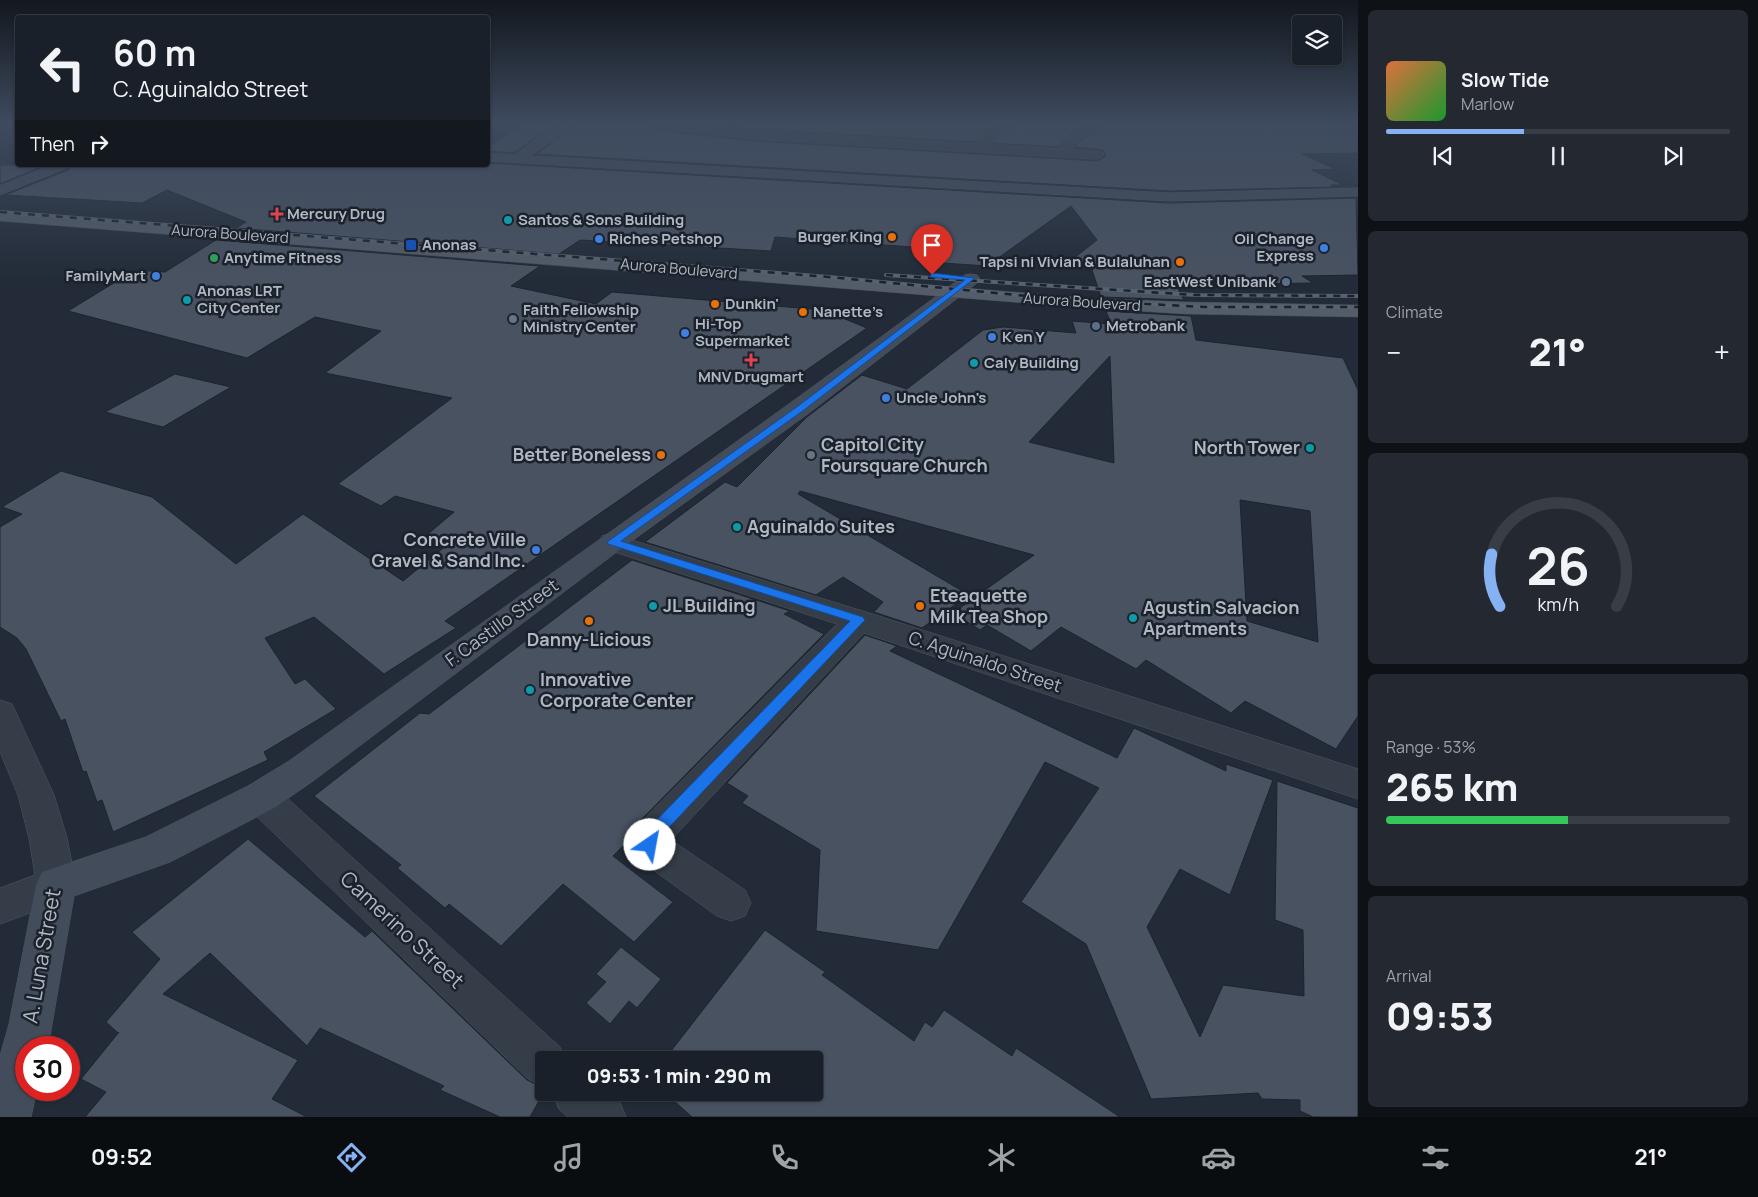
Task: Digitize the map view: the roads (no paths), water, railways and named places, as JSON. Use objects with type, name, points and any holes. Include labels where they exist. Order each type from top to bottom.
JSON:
[{"type":"main road","name":"Aurora Boulevard","points":[[0,206],[1182,292]]},
{"type":"main road","name":"Aurora Boulevard","points":[[0,216],[954,292],[1186,308],[1358,311]]},
{"type":"main road","points":[[1200,292],[1275,293]]},
{"type":"street","points":[[0,195],[38,176]]},
{"type":"street","points":[[821,176],[1169,197],[1358,192]]},
{"type":"street","points":[[0,191],[19,185]]},
{"type":"street","points":[[1325,193],[1350,205]]},
{"type":"street","name":"F. Castillo Street","points":[[0,906],[158,850],[261,798],[301,771],[612,542],[801,408],[972,278]]},
{"type":"street","name":"C. Aguinaldo Street","points":[[612,542],[858,620],[1358,784]]},
{"type":"street","points":[[730,903],[658,852],[650,845],[650,837],[858,620]]},
{"type":"street","name":"A. Luna Street","points":[[0,712],[36,795],[48,838],[56,885],[31,1024],[7,1117]]},
{"type":"street","name":"Camerino Street","points":[[261,798],[535,1055]]},
{"type":"street","points":[[585,1101],[602,1117]]},
{"type":"railway","points":[[0,212],[829,277],[1069,300],[1205,307],[1358,307]]},
{"type":"railway","points":[[886,275],[1195,295],[1358,296]]},
{"type":"place","name":"Mercury Drug","points":[[277,214]]},
{"type":"place","name":"Santos & Sons Building","points":[[508,220]]},
{"type":"place","name":"Burger King","points":[[892,237]]},
{"type":"place","name":"Riches Petshop","points":[[599,239]]},
{"type":"place","name":"Anonas","points":[[411,245]]},
{"type":"place","name":"Oil Change Express","points":[[1324,248]]},
{"type":"place","name":"Anytime Fitness","points":[[214,258]]},
{"type":"place","name":"Tapsi ni Vivian & Bulaluhan","points":[[1180,262]]},
{"type":"place","name":"FamilyMart","points":[[156,276]]},
{"type":"place","name":"EastWest Unibank","points":[[1286,282]]},
{"type":"place","name":"Anonas LRT City Center","points":[[187,300]]},
{"type":"place","name":"Dunkin'","points":[[715,304]]},
{"type":"place","name":"Nanette’s","points":[[803,312]]},
{"type":"place","name":"Faith Fellowship Ministry Center","points":[[513,319]]},
{"type":"place","name":"Metrobank","points":[[1096,326]]},
{"type":"place","name":"Hi-Top Supermarket","points":[[685,333]]},
{"type":"place","name":"K en Y","points":[[992,337]]},
{"type":"place","name":"MNV Drugmart","points":[[751,360]]},
{"type":"place","name":"Caly Building","points":[[974,363]]},
{"type":"place","name":"Uncle John's","points":[[886,398]]},
{"type":"place","name":"North Tower","points":[[1310,448]]},
{"type":"place","name":"Better Boneless","points":[[661,455]]},
{"type":"place","name":"Capitol City Foursquare Church","points":[[811,455]]},
{"type":"place","name":"Aguinaldo Suites","points":[[737,527]]},
{"type":"place","name":"Concrete Ville Gravel & Sand Inc.","points":[[536,550]]},
{"type":"place","name":"JL Building","points":[[653,606]]},
{"type":"place","name":"Eteaquette Milk Tea Shop","points":[[920,606]]},
{"type":"place","name":"Agustin Salvacion Apartments","points":[[1133,618]]},
{"type":"place","name":"Danny-Licious","points":[[589,621]]},
{"type":"place","name":"Innovative Corporate Center","points":[[530,690]]}]
